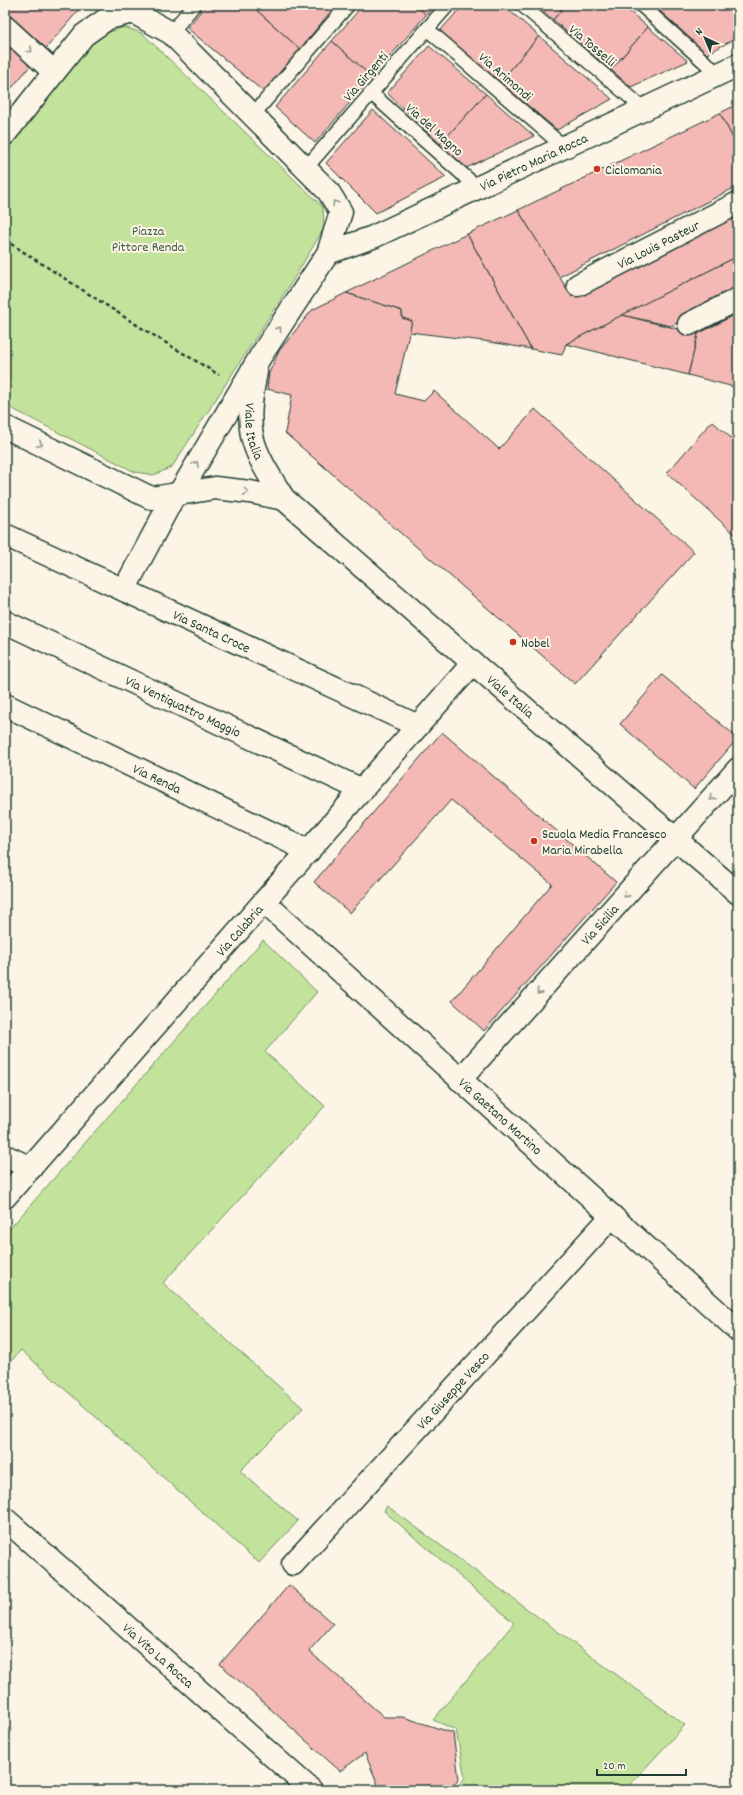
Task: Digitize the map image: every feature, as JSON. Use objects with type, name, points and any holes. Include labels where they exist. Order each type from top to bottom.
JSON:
[{"type":"street","points":[[5,134],[84,35],[108,18],[132,8],[171,33],[328,191],[341,212],[328,253],[260,357],[177,494],[124,590]]},
{"type":"street","points":[[5,27],[54,72]]},
{"type":"street","name":"Via Pietro Maria Rocca","points":[[328,253],[374,237],[738,64]]},
{"type":"street","name":"Via Louis Pasteur","points":[[578,285],[738,203]]},
{"type":"street","points":[[689,324],[738,299]]},
{"type":"street","name":"Viale Italia","points":[[260,357],[250,398],[252,436],[264,467],[284,499],[738,893]]},
{"type":"street","points":[[5,427],[151,498],[177,494]]},
{"type":"street","name":"Viale Italia","points":[[177,494],[215,488],[250,492],[284,499]]},
{"type":"street","name":"Via Santa Croce","points":[[5,536],[418,726]]},
{"type":"street","name":"Via Ventiquattro Maggio","points":[[5,622],[362,790]]},
{"type":"street","name":"Via Calabria","points":[[5,1197],[473,663]]},
{"type":"street","name":"Via Renda","points":[[5,705],[309,850]]},
{"type":"street","name":"Via Sicilia","points":[[460,1080],[738,769]]},
{"type":"street","name":"Via Gaetano Martino","points":[[264,902],[738,1330]]},
{"type":"street","points":[[5,1156],[31,1168]]},
{"type":"street","name":"Via Giuseppe Vesco","points":[[293,1564],[612,1216]]},
{"type":"street","name":"Via Vito La Rocca","points":[[5,1519],[312,1790]]},
{"type":"lane","points":[[171,33],[194,5]]},
{"type":"lane","points":[[252,116],[348,5]]},
{"type":"lane","name":"Via Girgenti","points":[[305,169],[448,5]]},
{"type":"lane","name":"Via Tosselli","points":[[522,5],[644,109]]},
{"type":"lane","points":[[641,5],[718,74]]},
{"type":"lane","name":"Via Arimondi","points":[[427,29],[564,147]]},
{"type":"lane","name":"Via del Magno","points":[[371,93],[478,188]]},
{"type":"path","points":[[5,240],[140,327],[224,377]]},
{"type":"green space","name":"Piazza Pittore Renda","points":[[124,27],[142,33],[323,207],[324,228],[293,280],[172,467],[154,475],[135,472],[5,405],[5,153],[86,47],[107,33]]},
{"type":"green space","points":[[263,940],[317,992],[265,1052],[325,1106],[163,1283],[303,1408],[240,1471],[298,1521],[259,1563],[21,1350],[5,1368],[5,1234]]},
{"type":"green space","points":[[387,1506],[685,1725],[625,1790],[454,1790],[465,1778],[456,1730],[433,1720],[514,1623],[384,1511]]},
{"type":"building","points":[[5,5],[83,5],[42,53],[5,21]]},
{"type":"building","points":[[206,5],[251,5],[300,49],[264,92],[187,28]]},
{"type":"building","points":[[251,5],[336,5],[300,49]]},
{"type":"building","points":[[363,5],[416,5],[426,15],[372,77],[332,41]]},
{"type":"building","points":[[416,5],[435,5],[426,15]]},
{"type":"building","points":[[463,5],[503,5],[539,36],[500,82],[440,31]]},
{"type":"building","points":[[536,5],[566,5],[553,20]]},
{"type":"building","points":[[566,5],[622,5],[648,27],[611,70],[553,20]]},
{"type":"building","points":[[664,5],[738,5],[738,37],[707,54],[659,10]]},
{"type":"building","points":[[648,27],[688,61],[631,87],[611,70]]},
{"type":"building","points":[[539,36],[612,99],[557,130],[500,82]]},
{"type":"building","points":[[5,41],[31,65],[5,96]]},
{"type":"building","points":[[332,41],[372,77],[315,143],[275,107]]},
{"type":"building","points":[[429,46],[486,94],[440,144],[387,93]]},
{"type":"building","points":[[486,94],[534,136],[466,168],[440,144]]},
{"type":"building","points":[[738,104],[738,148],[720,113]]},
{"type":"building","points":[[373,110],[446,177],[376,213],[326,163]]},
{"type":"building","points":[[720,113],[738,148],[738,186],[559,277],[518,210]]},
{"type":"building","points":[[518,210],[572,297],[738,212],[738,256],[566,344],[562,355],[531,349],[467,234]]},
{"type":"building","points":[[467,234],[531,349],[484,341],[409,332],[412,321],[402,318],[402,311],[346,293]]},
{"type":"building","points":[[738,256],[738,291],[671,326],[622,315]]},
{"type":"building","points":[[346,293],[402,311],[402,318],[412,321],[395,394],[424,401],[434,391],[499,449],[535,409],[694,552],[575,684],[285,433],[292,395],[267,389],[269,373],[279,351],[312,310]]},
{"type":"building","points":[[738,313],[738,388],[688,375],[698,334]]},
{"type":"building","points":[[622,315],[698,334],[688,375],[566,344]]},
{"type":"building","points":[[712,421],[738,444],[738,537],[667,473]]},
{"type":"building","points":[[662,675],[738,738],[694,789],[620,724]]},
{"type":"building","name":"Scuola Media Francesco Maria Mirabella","points":[[442,732],[616,882],[484,1031],[452,1001],[552,884],[451,800],[350,913],[314,882]]},
{"type":"building","points":[[289,1585],[333,1624],[309,1651],[384,1717],[403,1717],[453,1733],[459,1779],[450,1790],[380,1790],[365,1753],[340,1771],[220,1664]]},
{"type":"place","name":"Ciclomania","points":[[597,169]]},
{"type":"place","name":"Nobel","points":[[513,642]]},
{"type":"place","name":"Scuola Media Francesco Maria Mirabella","points":[[534,841]]}]
